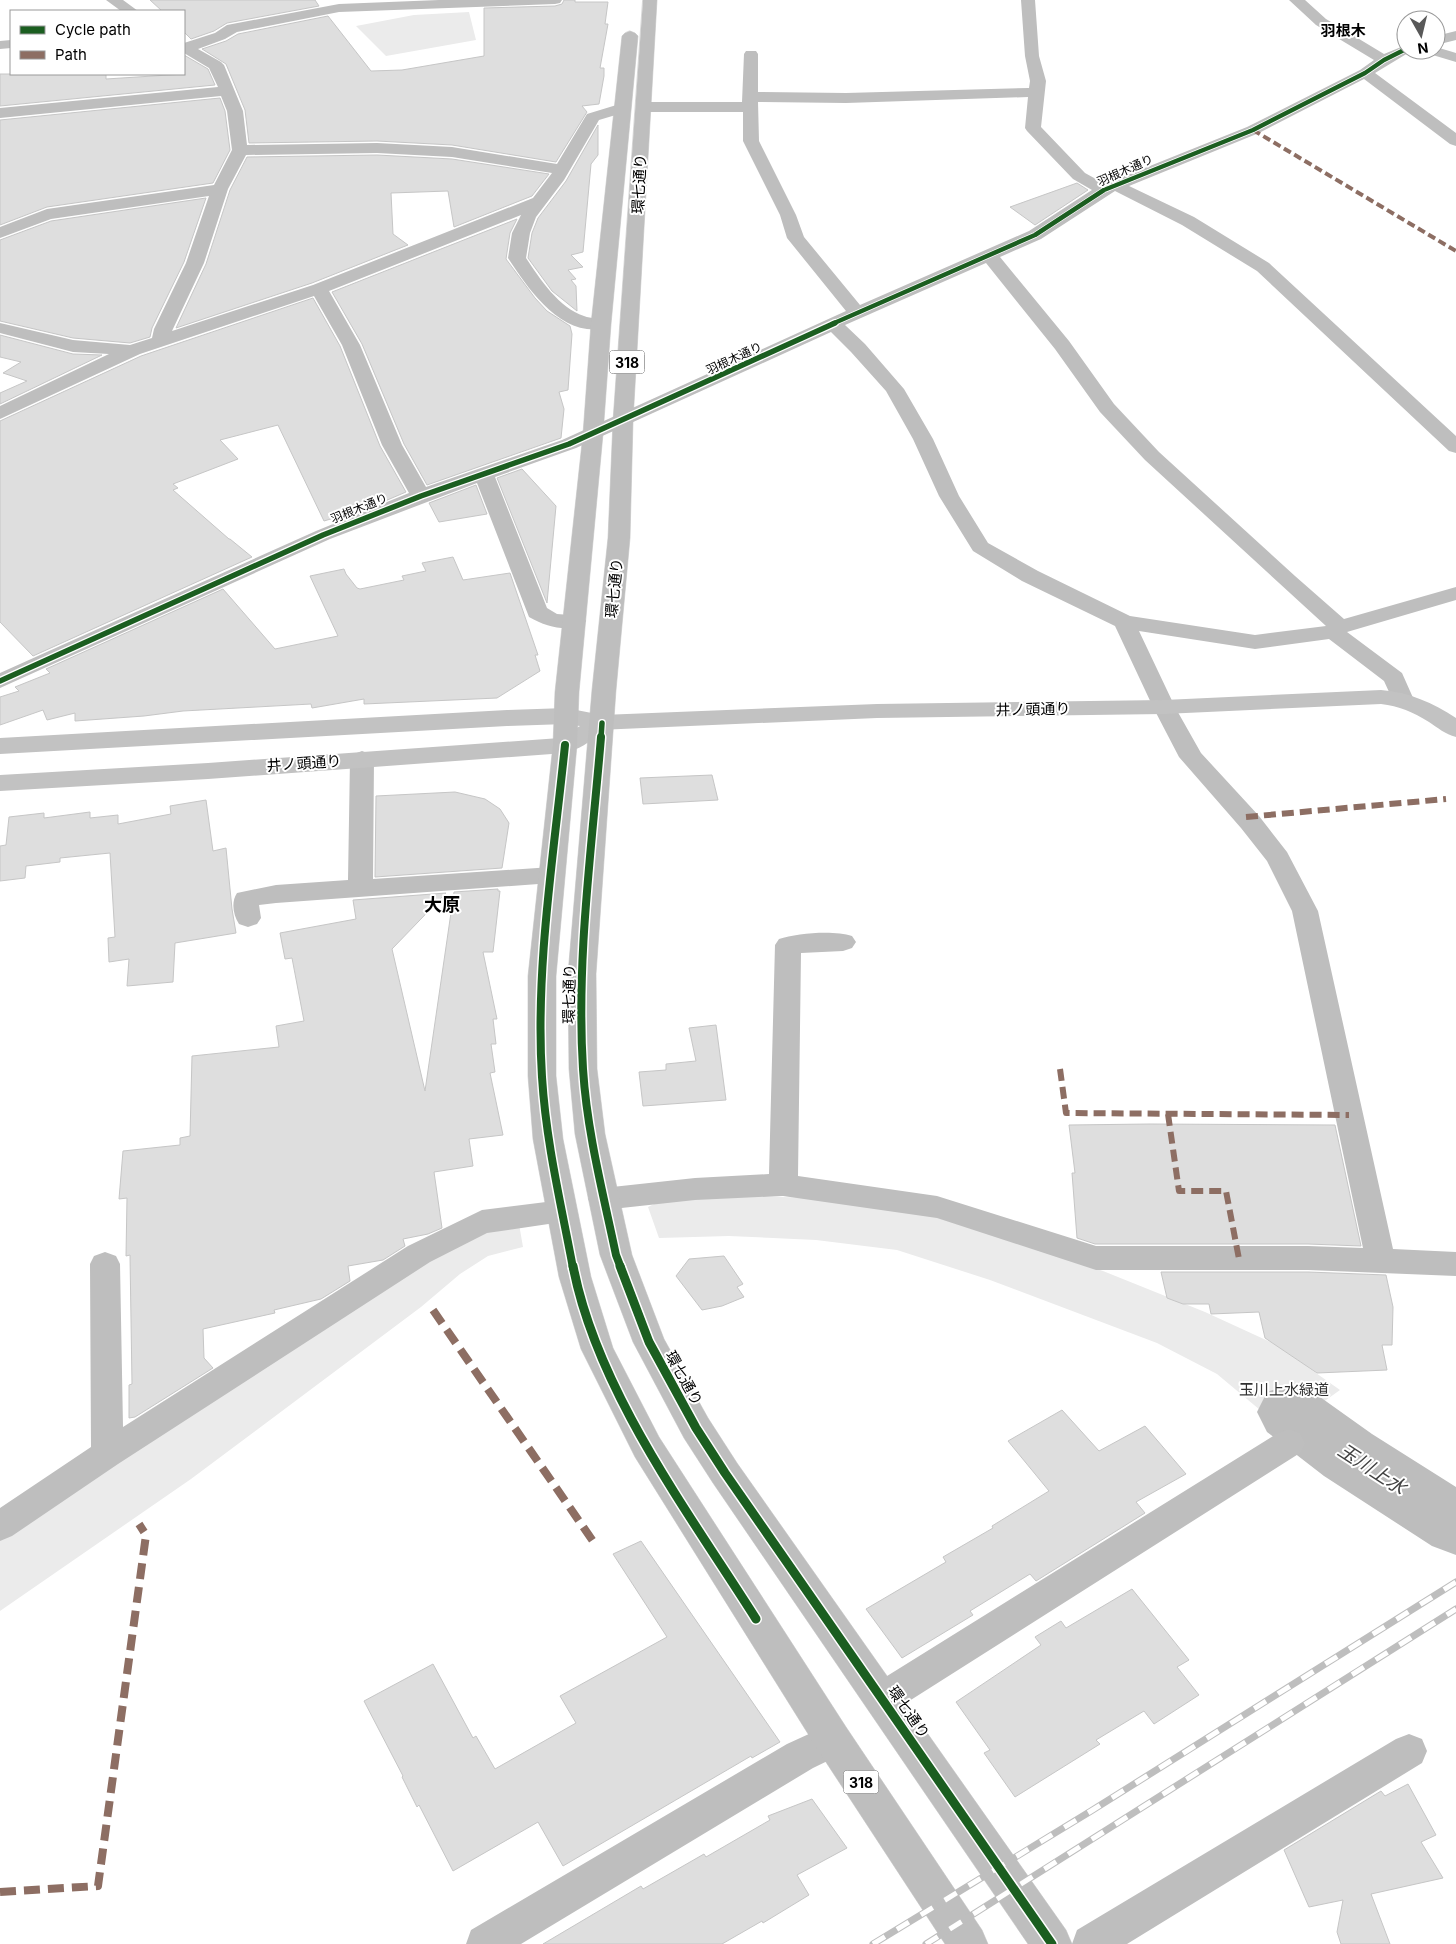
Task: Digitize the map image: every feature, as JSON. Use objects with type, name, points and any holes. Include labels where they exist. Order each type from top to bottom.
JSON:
[{"type":"main road","name":"環七通り","points":[[632,0],[542,976],[542,1076],[548,1139],[575,1277],[597,1349],[647,1447],[833,1740],[968,1944]]},
{"type":"main road","name":"環七通り","points":[[650,0],[645,108],[623,421],[619,538],[582,974],[583,1069],[590,1134],[603,1199],[616,1255],[649,1342],[696,1428],[725,1473],[1052,1944]]},
{"type":"main road","name":"井ノ頭通り","points":[[0,783],[362,759],[565,731],[602,723],[877,711],[1164,707],[1381,696],[1403,700],[1426,709],[1456,729]]},
{"type":"main road","name":"井ノ頭通り","points":[[0,746],[191,736],[565,731]]},
{"type":"main road","points":[[191,736],[294,745],[302,748],[303,756],[290,764]]},
{"type":"street","points":[[113,0],[129,10]]},
{"type":"street","points":[[185,47],[220,36],[232,28],[336,4],[555,0]]},
{"type":"street","points":[[1028,0],[1032,56],[1038,81],[1033,128],[1079,176],[1188,221],[1262,267],[1299,298],[1333,334],[1456,447]]},
{"type":"street","points":[[1296,0],[1321,22],[1384,60]]},
{"type":"street","points":[[160,341],[163,329],[195,263],[220,189],[240,150],[235,111],[216,65],[185,48]]},
{"type":"street","points":[[751,54],[751,141],[788,215],[796,238],[857,313]]},
{"type":"street","name":"羽根木通り","points":[[0,681],[244,569],[421,496],[593,434],[623,421],[857,313],[1035,235],[1110,188],[1253,130],[1365,73],[1396,54]]},
{"type":"street","points":[[1365,73],[1456,140]]},
{"type":"street","points":[[0,113],[228,91]]},
{"type":"street","points":[[645,108],[846,98],[1036,92]]},
{"type":"street","points":[[601,324],[576,320],[558,308],[537,287],[517,258],[521,233],[528,216],[556,180],[560,169],[593,117],[623,108]]},
{"type":"street","points":[[240,150],[368,148],[452,152],[560,169]]},
{"type":"street","points":[[0,233],[47,214],[220,189]]},
{"type":"street","points":[[0,413],[133,350],[319,289],[537,202]]},
{"type":"street","points":[[989,255],[1062,345],[1108,408],[1152,456],[1337,629],[1394,678],[1403,700]]},
{"type":"street","points":[[319,289],[351,345],[392,445],[421,496]]},
{"type":"street","points":[[833,324],[858,348],[894,389],[924,439],[949,496],[980,547],[1030,576],[1124,622],[1255,642],[1337,629],[1456,593]]},
{"type":"street","points":[[0,328],[73,346],[133,350]]},
{"type":"street","points":[[484,474],[537,612],[552,621],[575,621]]},
{"type":"street","points":[[1124,622],[1164,707],[1191,757],[1250,822],[1278,858],[1305,912],[1380,1260]]},
{"type":"street","points":[[360,889],[362,759]]},
{"type":"street","points":[[248,918],[246,900],[276,894],[552,875]]},
{"type":"street","points":[[783,1184],[788,946],[843,942]]},
{"type":"street","points":[[603,1199],[695,1189],[783,1184],[937,1207],[1096,1258],[1380,1260],[1456,1264]]},
{"type":"street","points":[[0,1526],[107,1454],[411,1259],[459,1232],[482,1222],[562,1211]]},
{"type":"street","points":[[105,1264],[107,1454]]},
{"type":"street","points":[[883,1698],[1289,1443]]},
{"type":"street","points":[[485,1944],[800,1756],[833,1740]]},
{"type":"street","points":[[1091,1944],[1410,1752]]},
{"type":"green space","points":[[469,12],[476,40],[386,56],[356,26],[414,15]]},
{"type":"green space","name":"玉川上水緑道","points":[[744,1196],[819,1198],[910,1209],[991,1232],[1103,1271],[1205,1312],[1275,1344],[1340,1390],[1284,1430],[1217,1374],[1157,1343],[990,1280],[897,1250],[816,1240],[729,1236],[659,1238],[648,1207],[658,1202]]},
{"type":"green space","points":[[519,1224],[523,1247],[488,1256],[460,1274],[421,1307],[191,1479],[0,1611],[0,1538],[414,1270],[488,1230]]},
{"type":"building","points":[[150,0],[315,0],[319,6],[227,23],[214,31],[191,39],[185,33],[185,10],[161,10]]},
{"type":"building","points":[[564,0],[608,2],[605,24],[608,24],[600,68],[604,68],[604,76],[599,104],[582,106],[587,112],[556,162],[452,145],[377,141],[249,143],[245,110],[226,64],[202,49],[226,41],[238,34],[328,16],[371,71],[402,70],[484,56],[484,8],[555,6],[562,4]]},
{"type":"building","points":[[185,56],[208,69],[215,85],[0,106],[0,74],[106,75],[106,79],[185,75]]},
{"type":"building","points":[[220,98],[225,111],[230,150],[213,183],[47,207],[0,225],[0,120]]},
{"type":"building","points":[[598,125],[598,155],[591,164],[583,252],[571,255],[583,267],[568,270],[576,279],[571,280],[576,286],[577,311],[552,291],[528,258],[532,233],[538,218],[566,181]]},
{"type":"building","points":[[377,155],[452,159],[549,174],[532,196],[454,227],[448,191],[391,193],[393,234],[408,245],[312,283],[176,328],[206,264],[230,190],[247,157]]},
{"type":"building","points":[[1077,183],[1088,190],[1035,225],[1010,207]]},
{"type":"building","points":[[206,198],[184,262],[152,328],[150,337],[130,343],[73,338],[0,321],[0,240],[51,221]]},
{"type":"building","points":[[517,219],[510,233],[506,259],[535,298],[547,311],[570,326],[572,334],[568,390],[559,392],[564,409],[561,438],[427,485],[404,444],[362,344],[332,292]]},
{"type":"building","points":[[313,298],[340,346],[380,446],[406,492],[371,507],[324,521],[278,425],[220,440],[238,459],[173,484],[178,488],[173,490],[252,557],[33,656],[0,622],[0,421],[141,356]]},
{"type":"building","points":[[0,335],[73,354],[102,355],[0,404],[0,393],[27,381],[3,373],[21,362],[0,357]]},
{"type":"building","points":[[522,469],[556,506],[547,603],[497,478]]},
{"type":"building","points":[[476,485],[487,514],[439,522],[429,503]]},
{"type":"building","points":[[453,557],[463,580],[510,573],[538,655],[535,655],[540,671],[497,698],[364,704],[364,699],[312,708],[311,704],[183,711],[75,721],[75,713],[47,720],[43,710],[0,725],[0,697],[19,691],[15,687],[50,673],[46,669],[223,589],[275,649],[338,636],[310,576],[344,569],[357,588],[360,589],[404,580],[402,576],[426,571],[422,563]]},
{"type":"building","points":[[712,775],[718,800],[643,804],[640,778]]},
{"type":"building","points":[[455,792],[485,799],[500,809],[509,823],[502,868],[375,877],[376,796]]},
{"type":"building","points":[[206,800],[213,851],[226,848],[236,933],[175,943],[173,982],[127,986],[129,959],[109,962],[108,938],[115,937],[110,853],[60,858],[60,862],[26,866],[25,878],[0,881],[0,846],[6,845],[9,817],[44,813],[44,818],[90,812],[90,818],[118,815],[118,824],[171,814],[170,806]]},
{"type":"building","points":[[498,889],[500,891],[493,952],[483,952],[497,1019],[493,1019],[496,1044],[491,1044],[495,1072],[490,1073],[503,1135],[469,1139],[473,1166],[434,1172],[442,1228],[428,1234],[403,1239],[405,1246],[383,1260],[348,1266],[350,1281],[321,1299],[274,1310],[275,1313],[203,1329],[204,1358],[213,1368],[135,1417],[129,1418],[129,1385],[132,1384],[130,1255],[126,1256],[127,1198],[119,1199],[123,1151],[180,1145],[180,1138],[190,1136],[192,1056],[279,1047],[276,1026],[304,1021],[292,958],[285,959],[280,933],[356,919],[353,900],[446,893],[392,949],[425,1091],[454,892]]},
{"type":"building","points":[[716,1025],[726,1100],[643,1106],[639,1072],[666,1070],[666,1064],[696,1061],[689,1028]]},
{"type":"building","points":[[1069,1125],[1335,1125],[1361,1246],[1308,1244],[1095,1244],[1077,1238],[1072,1173],[1075,1173]]},
{"type":"building","points":[[724,1256],[743,1284],[737,1287],[744,1297],[722,1306],[702,1310],[676,1276],[689,1259]]},
{"type":"building","points":[[1161,1272],[1308,1272],[1386,1275],[1393,1307],[1392,1345],[1382,1345],[1387,1370],[1317,1373],[1265,1338],[1259,1312],[1211,1314],[1209,1304],[1183,1304],[1167,1298]]},
{"type":"building","points":[[1062,1410],[1099,1451],[1145,1426],[1186,1474],[1136,1502],[1145,1513],[1036,1581],[1030,1574],[970,1611],[973,1615],[902,1658],[866,1609],[946,1562],[943,1557],[993,1528],[992,1526],[1049,1491],[1008,1441]]},
{"type":"building","points":[[641,1541],[780,1742],[752,1758],[751,1756],[563,1866],[538,1822],[453,1871],[419,1805],[417,1807],[364,1701],[433,1664],[473,1738],[476,1736],[495,1769],[576,1723],[560,1696],[667,1637],[613,1554]]},
{"type":"building","points":[[1132,1589],[1189,1660],[1177,1667],[1199,1695],[1154,1724],[1144,1711],[1096,1740],[1100,1744],[1015,1797],[984,1753],[990,1750],[956,1702],[1041,1645],[1035,1637],[1061,1621],[1066,1628]]},
{"type":"building","points":[[1408,1784],[1436,1835],[1421,1842],[1443,1878],[1371,1894],[1390,1944],[1341,1944],[1337,1932],[1343,1900],[1309,1907],[1284,1850],[1381,1791],[1385,1796]]},
{"type":"building","points":[[812,1799],[847,1848],[797,1875],[809,1895],[763,1923],[762,1921],[722,1944],[543,1944],[641,1886],[643,1889],[704,1854],[706,1857],[770,1820],[768,1816]]},
{"type":"waterway","name":"玉川上水","points":[[1290,1412],[1348,1455],[1456,1524]]},
{"type":"railway","points":[[873,1944],[1091,1811],[1456,1582]]},
{"type":"railway","points":[[926,1944],[1456,1609]]},
{"type":"marked path","points":[[1253,130],[1456,251]]},
{"type":"marked path","points":[[1246,817],[1446,799]]},
{"type":"marked path","points":[[1060,1069],[1066,1113],[1349,1115]]},
{"type":"marked path","points":[[1168,1114],[1179,1191],[1226,1191],[1239,1259]]},
{"type":"marked path","points":[[433,1310],[595,1544]]},
{"type":"marked path","points":[[0,1892],[98,1886],[146,1535],[139,1524]]},
{"type":"cycle path","points":[[0,681],[323,535],[421,496],[569,444],[645,411],[833,324],[1035,235],[1104,190],[1253,130],[1365,73],[1396,54]]},
{"type":"cycle path","points":[[602,723],[582,974],[583,1069],[590,1134],[616,1255],[649,1342],[696,1428],[725,1473],[1052,1944]]},
{"type":"cycle path","points":[[565,745],[542,976],[542,1076],[548,1139],[575,1277],[597,1349],[647,1447],[756,1619]]},
{"type":"district","name":"羽根木","points":[[1343,30]]},
{"type":"district","name":"大原","points":[[442,904]]}]
